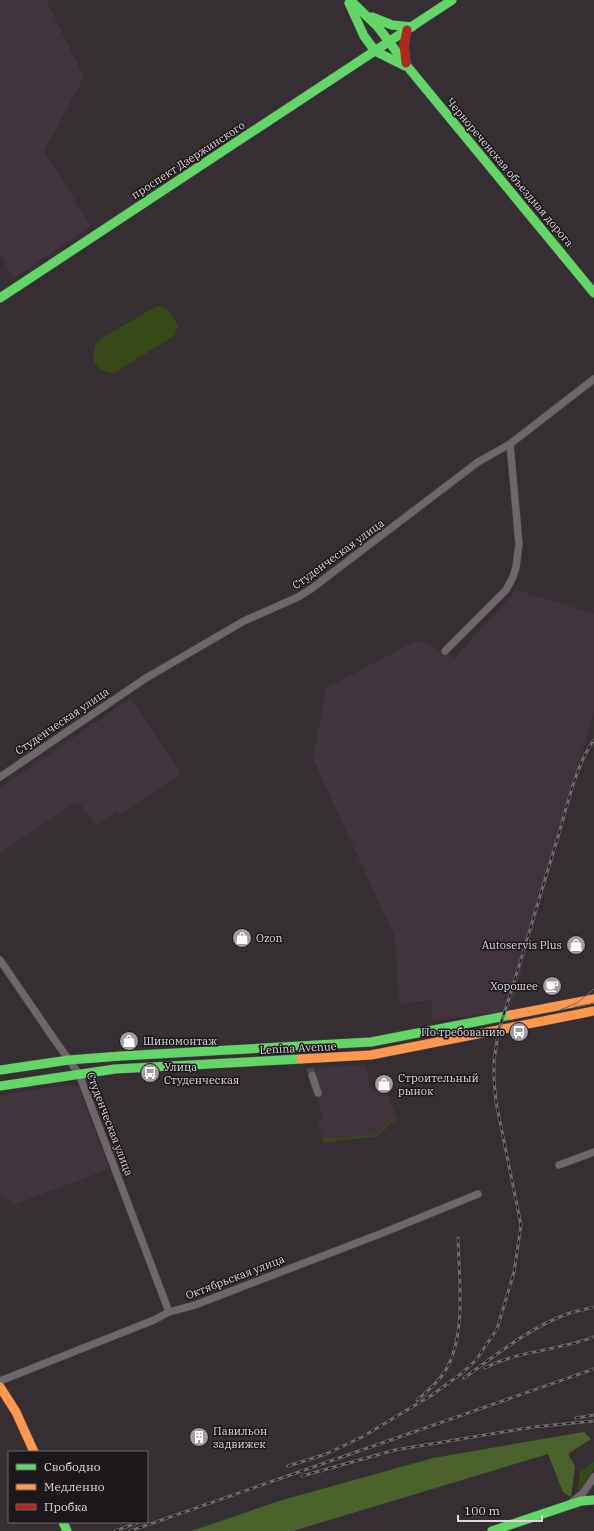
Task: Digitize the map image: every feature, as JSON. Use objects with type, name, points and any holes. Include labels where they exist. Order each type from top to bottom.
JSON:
[{"type":"main road","name":"Чернореченская объездная дорога","points":[[348,0],[378,27],[407,66],[594,293]]},
{"type":"main road","points":[[348,0],[364,36],[375,51],[407,66]]},
{"type":"main road","name":"проспект Дзержинского","points":[[0,298],[452,0]]},
{"type":"main road","points":[[359,9],[386,23],[410,28],[404,51],[407,66]]},
{"type":"main road","points":[[362,60],[364,36]]},
{"type":"main road","name":"Lenina Avenue","points":[[0,1070],[69,1060],[121,1056],[371,1042],[594,999]]},
{"type":"main road","name":"Lenina Avenue","points":[[0,1086],[115,1069],[371,1055],[594,1011]]},
{"type":"main road","points":[[0,1387],[16,1412],[33,1450]]},
{"type":"main road","points":[[492,1531],[581,1501],[594,1500]]},
{"type":"street","name":"Студенческая улица","points":[[0,777],[146,678],[244,621],[298,597],[311,589],[478,462],[510,444],[594,379]]},
{"type":"street","points":[[445,651],[506,590],[513,577],[519,544],[510,444]]},
{"type":"street","name":"Студенческая улица","points":[[0,960],[79,1074],[169,1312]]},
{"type":"street","points":[[312,1075],[318,1093]]},
{"type":"street","points":[[559,1165],[594,1152]]},
{"type":"street","name":"Октябрьская улица","points":[[0,1381],[154,1320],[169,1312],[195,1304],[385,1232],[478,1194]]},
{"type":"street","points":[[569,1505],[583,1493],[594,1477]]},
{"type":"shaded area","points":[[0,0],[46,0],[84,77],[44,151],[91,226],[14,278],[0,256]]},
{"type":"shaded area","points":[[516,590],[594,614],[594,711],[510,1010],[433,1021],[431,1000],[399,1004],[395,937],[313,759],[326,688],[418,640],[455,658]]},
{"type":"shaded area","points":[[131,699],[181,774],[120,815],[117,811],[95,826],[78,801],[0,853],[0,787]]},
{"type":"shaded area","points":[[365,1065],[372,1093],[386,1090],[397,1118],[378,1136],[323,1143],[318,1121],[323,1119],[317,1097],[314,1098],[306,1070],[311,1068]]},
{"type":"shaded area","points":[[73,1084],[78,1086],[109,1169],[15,1204],[0,1195],[0,1095]]},
{"type":"green space","points":[[157,306],[166,308],[178,325],[175,335],[114,373],[107,372],[98,367],[94,359],[97,341]]},
{"type":"green space","points":[[396,1116],[397,1118],[378,1136],[323,1143],[322,1139],[330,1137],[331,1139],[377,1134]]},
{"type":"green space","points":[[584,1432],[591,1439],[568,1454],[575,1466],[571,1497],[563,1492],[548,1454],[293,1531],[192,1531],[279,1501],[433,1458]]},
{"type":"green space","points":[[594,1462],[594,1469],[580,1490],[578,1489],[580,1472]]},
{"type":"tunnel","points":[[310,1068],[312,1075]]},
{"type":"tram line","points":[[560,1010],[577,1003],[594,989]]},
{"type":"tram line","points":[[574,1007],[594,1003]]},
{"type":"railway","points":[[288,1466],[326,1454],[362,1437],[432,1395],[462,1373],[476,1360],[497,1329],[514,1272],[521,1225],[496,1102],[494,1060],[499,1029],[577,773],[594,740]]},
{"type":"railway","points":[[417,1400],[442,1376],[454,1352],[460,1303],[458,1238]]},
{"type":"railway","points":[[464,1378],[526,1334],[567,1314],[594,1307]]},
{"type":"railway","points":[[485,1368],[498,1362],[525,1354],[580,1342],[594,1337]]},
{"type":"railway","points":[[130,1531],[594,1369]]},
{"type":"railway","points":[[576,1418],[594,1415]]},
{"type":"railway","points":[[302,1476],[395,1450],[533,1427],[594,1421]]},
{"type":"railway","points":[[115,1531],[137,1523]]},
{"type":"traffic: fast","points":[[350,0],[378,27],[407,66],[594,293]]},
{"type":"traffic: fast","points":[[0,298],[452,0]]},
{"type":"traffic: fast","points":[[349,3],[364,36],[375,51],[405,66]]},
{"type":"traffic: fast","points":[[372,17],[392,25],[412,27]]},
{"type":"traffic: fast","points":[[0,1070],[69,1060],[121,1056],[371,1042],[511,1015]]},
{"type":"traffic: fast","points":[[0,1086],[115,1069],[301,1059]]},
{"type":"traffic: fast","points":[[492,1531],[581,1501],[594,1500]]},
{"type":"traffic: fast","points":[[63,1523],[67,1531]]},
{"type":"traffic: slow","points":[[511,1015],[594,999]]},
{"type":"traffic: slow","points":[[301,1059],[371,1055],[594,1011]]},
{"type":"traffic: slow","points":[[0,1387],[16,1412],[34,1451]]},
{"type":"traffic: jam","points":[[406,63],[404,45],[407,30]]},
{"type":"place","name":"Ozon","points":[[242,938]]},
{"type":"place","name":"Autoservis Plus","points":[[576,945]]},
{"type":"place","name":"Хорошее","points":[[552,986]]},
{"type":"place","name":"По требованию","points":[[519,1032]]},
{"type":"place","name":"Шиномонтаж","points":[[129,1041]]},
{"type":"place","name":"Улица Студенческая","points":[[150,1073]]},
{"type":"place","name":"Строительный рынок","points":[[384,1084]]},
{"type":"place","name":"Павильон задвижек","points":[[199,1437]]}]
